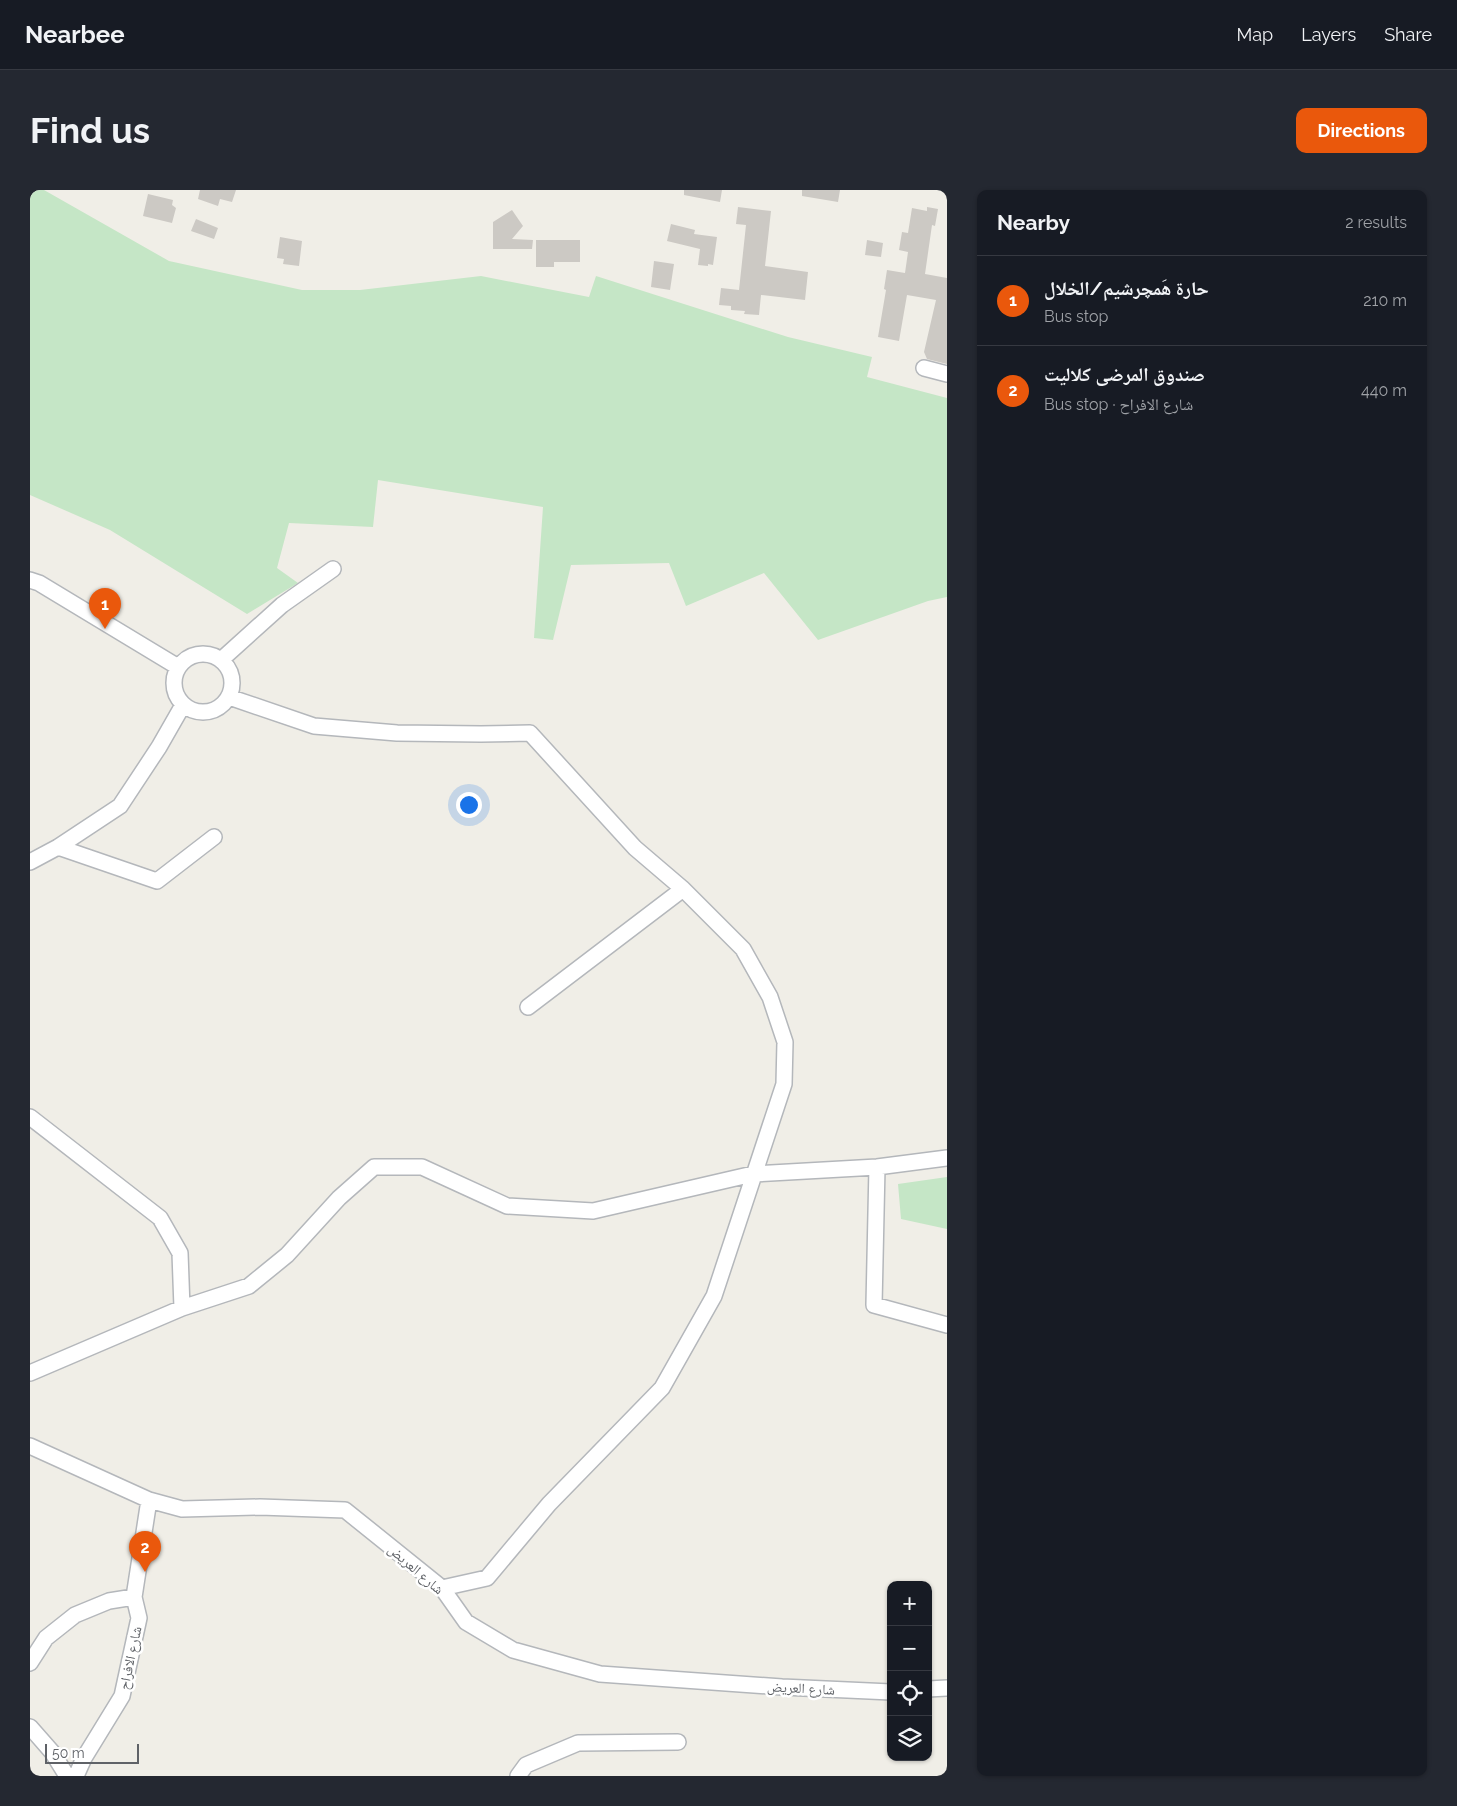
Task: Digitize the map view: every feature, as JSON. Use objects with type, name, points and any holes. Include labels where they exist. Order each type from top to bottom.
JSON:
[{"type":"street","points":[[924,368],[947,374]]},
{"type":"street","points":[[221,660],[282,605],[333,569]]},
{"type":"street","points":[[33,585],[178,666]]},
{"type":"street","points":[[194,655],[213,655],[221,660],[228,668],[232,678],[232,688],[224,704],[216,710],[199,713],[183,705],[177,699],[174,691],[174,674],[178,666],[194,655]]},
{"type":"street","points":[[229,697],[314,726],[397,733],[530,733],[635,848],[683,888],[743,949],[770,997],[785,1042],[784,1084],[714,1296],[662,1388],[549,1504],[487,1578],[442,1588]]},
{"type":"street","points":[[30,862],[58,847],[120,806],[159,747],[183,705]]},
{"type":"street","points":[[58,847],[157,882],[214,837]]},
{"type":"street","points":[[528,1006],[683,888]]},
{"type":"street","points":[[30,1117],[160,1218],[180,1253],[182,1308]]},
{"type":"street","points":[[30,1373],[182,1308],[249,1286],[287,1255],[339,1198],[374,1167],[422,1167],[507,1206],[593,1211],[754,1174],[877,1167],[947,1158]]},
{"type":"street","points":[[877,1167],[874,1305],[947,1325]]},
{"type":"street","name":"شارع العريض","points":[[30,1446],[149,1500],[182,1509],[260,1507],[346,1510],[442,1588],[466,1622],[513,1650],[600,1674],[782,1688],[887,1692]]},
{"type":"street","name":"شارع الافراح","points":[[76,1776],[84,1758],[122,1696],[139,1618],[134,1598],[149,1500]]},
{"type":"street","points":[[30,1663],[46,1638],[75,1615],[108,1601],[134,1598]]},
{"type":"street","points":[[932,1689],[947,1688]]},
{"type":"street","points":[[30,1727],[52,1752],[67,1776]]},
{"type":"street","points":[[518,1776],[526,1765],[578,1744],[678,1742]]},
{"type":"green space","points":[[30,190],[44,190],[169,261],[302,290],[360,290],[481,276],[589,297],[596,276],[788,337],[872,357],[867,377],[947,398],[947,597],[928,601],[818,640],[764,573],[686,606],[669,563],[571,565],[553,640],[534,638],[543,507],[378,480],[373,527],[289,523],[277,568],[298,583],[247,614],[110,530],[30,495]]},
{"type":"green space","points":[[947,1177],[947,1229],[901,1219],[898,1184]]},
{"type":"building","points":[[200,190],[236,190],[232,202],[220,199],[218,206],[198,199]]},
{"type":"building","points":[[684,190],[722,190],[720,202],[684,195]]},
{"type":"building","points":[[802,190],[840,190],[838,202],[802,196]]},
{"type":"building","points":[[148,194],[173,200],[172,205],[176,208],[172,223],[143,216]]},
{"type":"building","points":[[738,207],[771,211],[765,266],[808,272],[805,300],[761,295],[759,315],[744,314],[745,311],[731,310],[731,306],[719,305],[721,288],[739,290],[746,225],[736,224]]},
{"type":"building","points":[[927,207],[938,209],[935,226],[932,225],[925,274],[947,278],[947,364],[927,359],[924,352],[936,300],[907,295],[899,341],[878,337],[886,290],[884,289],[887,270],[905,273],[908,252],[899,250],[902,232],[908,233],[912,208],[927,211]]},
{"type":"building","points":[[512,210],[523,226],[512,239],[533,240],[532,249],[493,249],[493,222]]},
{"type":"building","points":[[196,219],[218,228],[214,239],[191,231]]},
{"type":"building","points":[[671,224],[695,230],[694,234],[717,237],[713,265],[698,265],[700,249],[667,241]]},
{"type":"building","points":[[280,237],[302,241],[299,266],[283,264],[284,259],[277,258]]},
{"type":"building","points":[[536,240],[580,240],[580,262],[554,262],[554,267],[536,267]]},
{"type":"building","points":[[867,240],[883,243],[881,257],[865,255]]},
{"type":"building","points":[[654,261],[674,264],[670,290],[651,287]]},
{"type":"place","name":"حارة هَمچرشيم/الخلال","points":[[105,629]]},
{"type":"place","name":"صندوق المرضى كلاليت","points":[[145,1572]]}]
